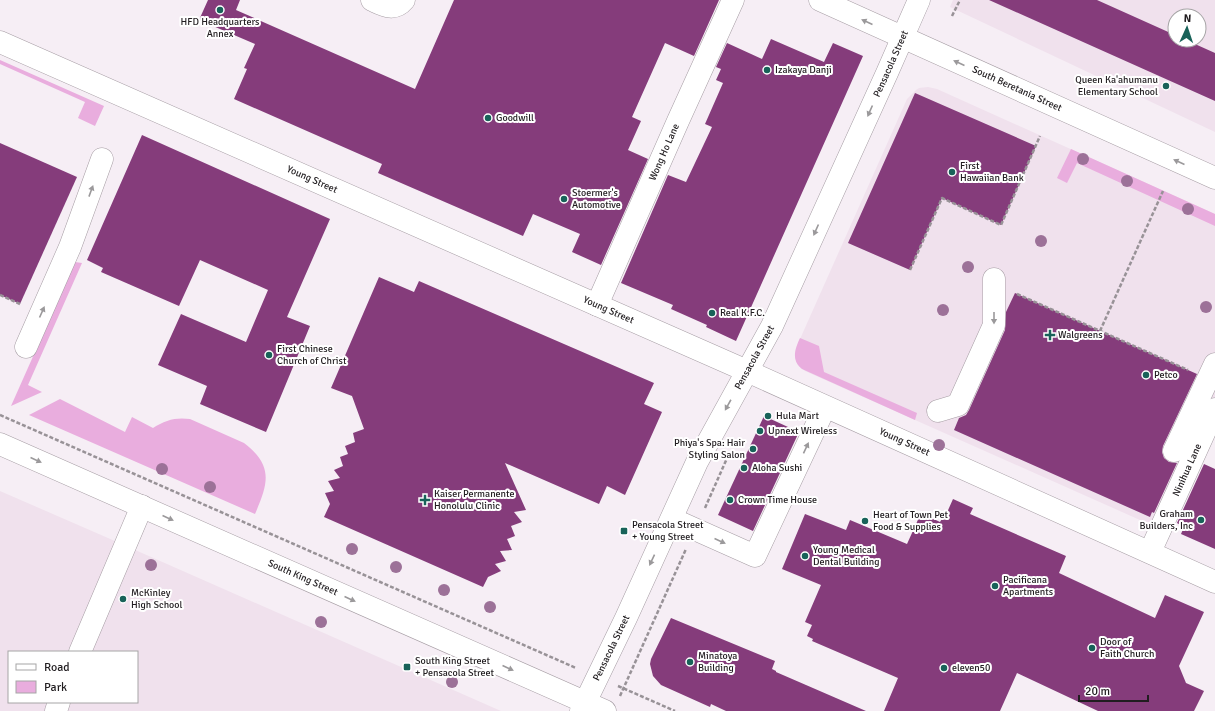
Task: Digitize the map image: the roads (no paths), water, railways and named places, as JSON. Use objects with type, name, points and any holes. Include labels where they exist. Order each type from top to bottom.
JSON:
[{"type":"main road","points":[[372,0],[390,7],[398,5],[404,0]]},
{"type":"main road","name":"Wong Ho Lane","points":[[597,305],[733,0]]},
{"type":"main road","name":"South Beretania Street","points":[[820,0],[1214,175]]},
{"type":"main road","name":"Pensacola Street","points":[[583,706],[672,519],[696,462],[772,326],[919,0]]},
{"type":"main road","name":"Young Street","points":[[0,42],[747,371],[1215,582]]},
{"type":"main road","points":[[26,347],[70,247],[102,159]]},
{"type":"main road","points":[[938,411],[958,406],[994,325],[994,279]]},
{"type":"main road","points":[[1174,451],[1215,364]]},
{"type":"main road","points":[[672,519],[755,556],[825,406]]},
{"type":"main road","name":"Ninihua Lane","points":[[1150,552],[1215,409]]},
{"type":"main road","name":"South King Street","points":[[0,444],[142,506],[583,706],[612,705]]},
{"type":"main road","points":[[80,651],[142,506]]},
{"type":"place","name":"HFD Headquarters Annex","points":[[220,10]]},
{"type":"place","name":"Izakaya Danji","points":[[767,70]]},
{"type":"place","name":"Queen Ka'ahumanu Elementary School","points":[[1166,86]]},
{"type":"place","name":"Goodwill","points":[[488,118]]},
{"type":"place","name":"First Hawaiian Bank","points":[[952,172]]},
{"type":"place","name":"Stoermer's Automotive","points":[[564,199]]},
{"type":"place","name":"Real K.F.C.","points":[[712,313]]},
{"type":"place","name":"Walgreens","points":[[1050,335]]},
{"type":"place","name":"First Chinese Church of Christ","points":[[269,355]]},
{"type":"place","name":"Petco","points":[[1146,375]]},
{"type":"place","name":"Hula Mart","points":[[768,416]]},
{"type":"place","name":"Upnext Wireless","points":[[760,431]]},
{"type":"place","name":"Phiya's Spa: Hair Styling Salon","points":[[753,449]]},
{"type":"place","name":"Aloha Sushi","points":[[744,468]]},
{"type":"place","name":"Kaiser Permanente Honolulu Clinic","points":[[425,500]]},
{"type":"place","name":"Crown Time House","points":[[730,500]]},
{"type":"place","name":"Graham Builders, Inc","points":[[1201,520]]},
{"type":"place","name":"Heart of Town Pet Food & Supplies","points":[[865,521]]},
{"type":"place","name":"Pensacola Street + Young Street","points":[[624,531]]},
{"type":"place","name":"Young Medical Dental Building","points":[[805,556]]},
{"type":"place","name":"Pacificana Apartments","points":[[995,586]]},
{"type":"place","name":"McKinley High School","points":[[123,599]]},
{"type":"place","name":"Door of Faith Church","points":[[1092,648]]},
{"type":"place","name":"Minatoya Building","points":[[690,662]]},
{"type":"place","name":"South King Street + Pensacola Street","points":[[407,667]]},
{"type":"place","name":"eleven50","points":[[944,668]]}]
